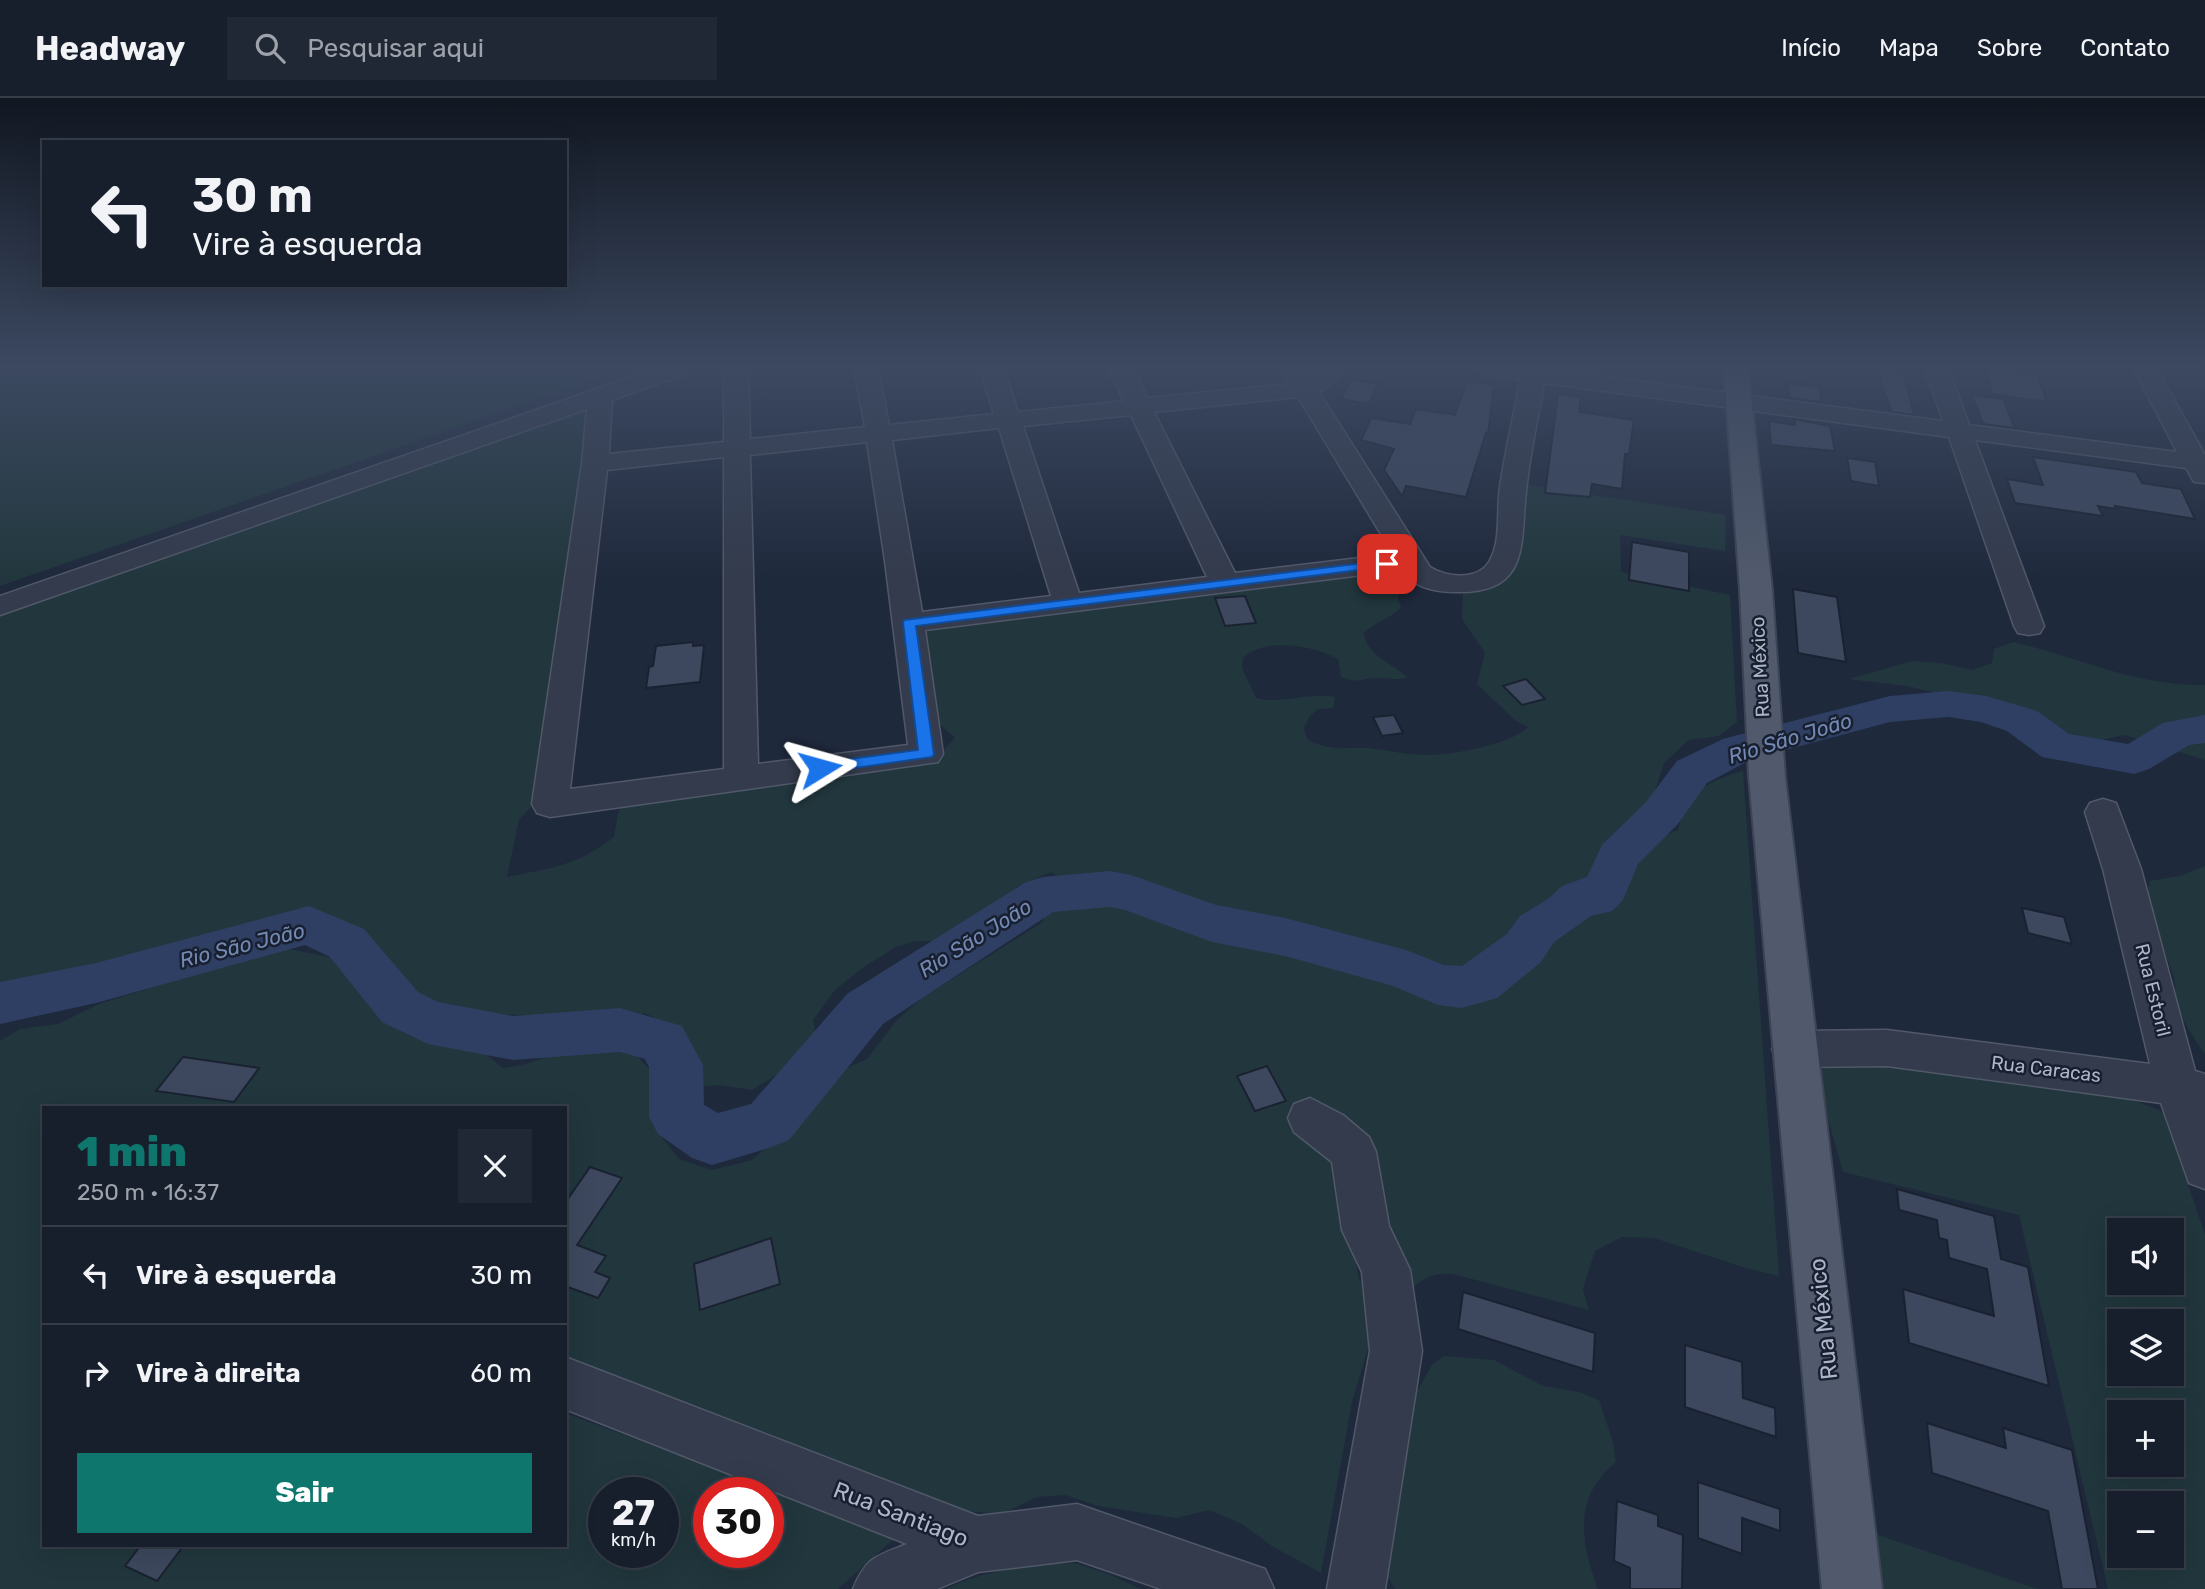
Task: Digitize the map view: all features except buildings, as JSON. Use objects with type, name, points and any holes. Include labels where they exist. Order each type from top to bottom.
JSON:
[{"type":"main road","name":"Rua México","points":[[1742,439],[1767,777],[1793,1049],[1852,1589]]},
{"type":"street","points":[[0,606],[481,439]]},
{"type":"street","points":[[597,439],[550,804],[926,754],[909,623],[880,439]]},
{"type":"street","points":[[737,439],[741,778]]},
{"type":"street","points":[[595,463],[836,439]]},
{"type":"street","points":[[1015,439],[1068,604]]},
{"type":"street","points":[[1154,439],[1226,585]]},
{"type":"street","points":[[1336,439],[1410,560],[1429,580],[1451,584],[1490,576],[1501,567],[1511,542],[1513,487],[1522,439]]},
{"type":"street","points":[[1961,439],[2029,626]]},
{"type":"street","points":[[2003,439],[2202,468]]},
{"type":"street","points":[[2185,439],[2202,468]]},
{"type":"street","points":[[909,623],[1410,560]]},
{"type":"street","name":"Rua Estoril","points":[[2103,812],[2191,1089],[2205,1168]]},
{"type":"street","name":"Rua Caracas","points":[[1793,1049],[1887,1048],[2191,1089]]},
{"type":"street","points":[[1310,1118],[1353,1152],[1366,1230],[1386,1270],[1396,1350],[1356,1589]]},
{"type":"street","name":"Rua Santiago","points":[[567,1384],[978,1544],[1077,1532],[1245,1589]]},
{"type":"street","points":[[882,1589],[891,1579],[978,1544]]},
{"type":"green space","points":[[0,439],[424,439],[0,586]]},
{"type":"green space","points":[[492,439],[589,439],[531,807],[519,819],[507,877],[563,864],[601,847],[614,837],[623,801],[936,758],[955,738],[937,722],[936,693],[920,640],[923,631],[936,625],[1383,568],[1397,572],[1401,607],[1364,633],[1370,648],[1407,677],[1357,681],[1348,679],[1341,677],[1338,659],[1328,654],[1303,647],[1276,645],[1252,651],[1243,658],[1242,668],[1256,698],[1274,700],[1335,697],[1333,708],[1318,709],[1309,717],[1304,728],[1307,739],[1325,746],[1424,755],[1464,751],[1494,744],[1519,734],[1528,727],[1515,720],[1477,684],[1485,653],[1462,619],[1463,591],[1499,580],[1515,567],[1524,532],[1527,485],[1726,515],[1725,551],[1620,535],[1621,572],[1730,595],[1737,722],[1719,736],[1689,740],[1664,763],[1653,797],[1620,845],[1604,863],[1596,885],[1569,893],[1550,911],[1499,943],[1534,940],[1551,935],[1572,916],[1616,892],[1625,866],[1636,850],[1678,830],[1687,806],[1700,790],[1719,779],[1743,771],[1779,1276],[1654,1238],[1622,1237],[1595,1251],[1583,1289],[1589,1310],[1453,1274],[1431,1276],[1413,1288],[1354,1247],[1358,1277],[1375,1306],[1376,1322],[1352,1402],[1321,1573],[1272,1546],[1242,1524],[1209,1510],[1176,1518],[1098,1506],[1065,1495],[1037,1497],[1001,1514],[965,1511],[933,1502],[873,1474],[567,1368],[567,1106],[42,1106],[42,1547],[567,1547],[567,1414],[738,1477],[693,1477],[693,1568],[784,1568],[784,1494],[897,1536],[838,1589],[0,1589],[0,1041],[20,1029],[58,1024],[99,1004],[212,969],[249,954],[285,948],[343,960],[383,995],[421,1036],[454,1042],[483,1052],[503,1068],[526,1064],[564,1051],[601,1047],[633,1052],[653,1073],[660,1135],[679,1159],[712,1170],[752,1160],[784,1133],[831,1075],[867,1059],[897,1020],[922,998],[1043,922],[1046,906],[1064,881],[1051,872],[1016,887],[1009,900],[969,933],[953,941],[915,941],[896,947],[864,967],[835,990],[813,1020],[818,1049],[752,1090],[719,1085],[693,1087],[672,1027],[645,1013],[605,1023],[568,1026],[539,1015],[456,1014],[423,1010],[401,994],[385,975],[379,957],[365,939],[348,923],[322,914],[290,916],[253,930],[104,970],[0,984],[0,612]]},
{"type":"green space","points":[[2013,642],[2131,676],[2154,681],[2205,685],[2205,760],[2125,735],[2101,740],[2007,731],[1977,718],[1969,701],[1907,686],[1848,679],[1913,661],[1941,663],[1972,670],[1992,663],[1994,649]]},
{"type":"green space","points":[[2205,866],[2205,1054],[2182,1015],[2176,998],[2173,974],[2149,921],[2148,897],[2150,881],[2180,876]]},
{"type":"green space","points":[[1831,1055],[1981,1079],[2038,1079],[2129,1098],[2163,1112],[2205,1234],[2205,1589],[2108,1589],[2019,1215],[1843,1172],[1821,1094],[1821,1072]]},
{"type":"green space","points":[[1444,1356],[1494,1360],[1543,1386],[1579,1392],[1599,1400],[1613,1442],[1616,1462],[1593,1490],[1584,1521],[1587,1554],[1598,1589],[1395,1589],[1386,1574],[1389,1533],[1402,1479],[1412,1409],[1416,1393],[1432,1365]]},
{"type":"green space","points":[[1875,1534],[2038,1589],[1882,1589]]},
{"type":"green space","points":[[1074,1563],[1109,1574],[1140,1589],[947,1589],[991,1573]]},
{"type":"waterway","name":"Rio São João","points":[[0,1003],[96,983],[309,925],[347,943],[400,1007],[428,1022],[513,1038],[620,1030],[663,1042],[676,1065],[677,1117],[712,1140],[769,1123],[865,1009],[1043,895],[1110,889],[1131,893],[1212,923],[1285,937],[1406,970],[1438,985],[1462,987],[1479,984],[1524,948],[1537,929],[1565,912],[1579,899],[1595,898],[1606,887],[1618,857],[1636,836],[1662,813],[1692,772],[1738,749],[1890,709],[1948,704],[1986,709],[2022,721],[2057,747],[2134,759],[2178,733],[2205,729]]},
{"type":"route","points":[[820,768],[926,754],[909,623],[1387,564]]}]
